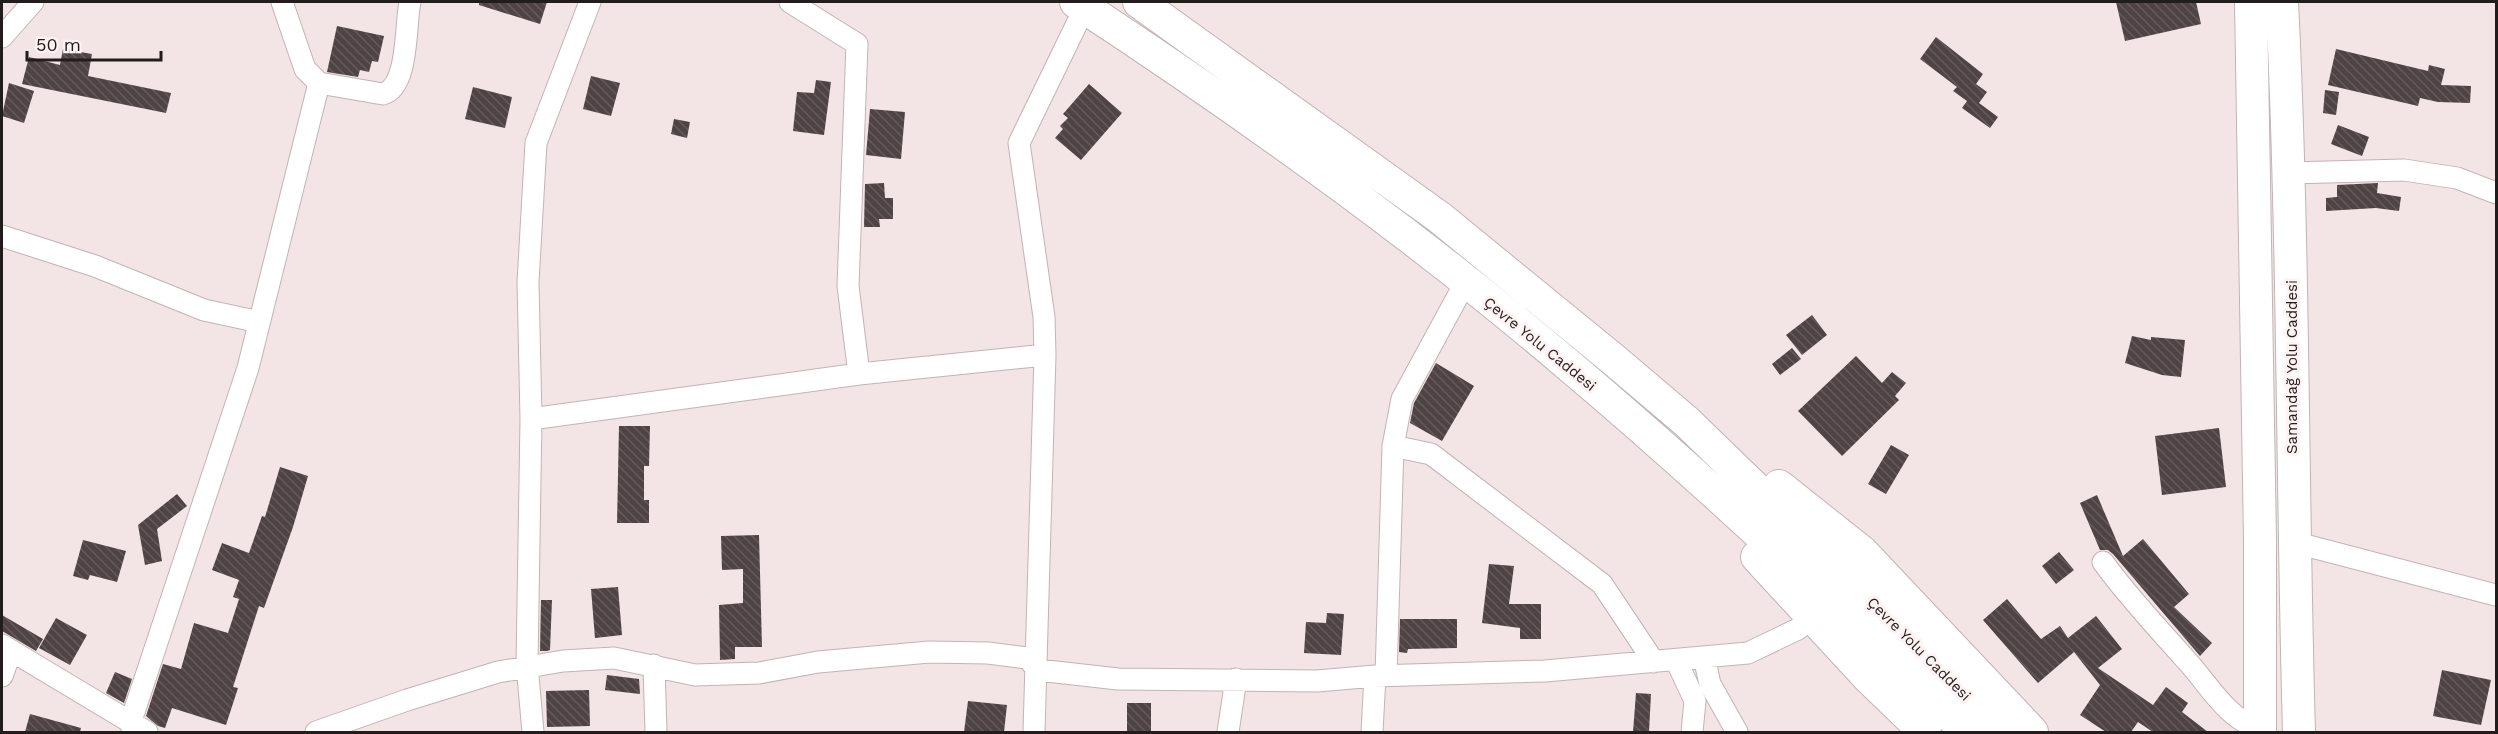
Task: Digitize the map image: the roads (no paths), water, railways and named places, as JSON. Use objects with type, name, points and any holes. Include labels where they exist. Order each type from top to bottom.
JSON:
[{"type":"highway","name":"Çevre Yolu Caddesi","points":[[1139,2],[1439,217],[1687,422],[1891,620],[2001,732]]},
{"type":"highway","points":[[2251,2],[2260,541],[2260,731]]},
{"type":"highway","name":"Samandağ Yolu Caddesi","points":[[2282,2],[2289,173],[2293,542],[2299,732]]},
{"type":"highway","name":"Çevre Yolu Caddesi","points":[[1081,4],[1194,80],[1412,240],[1565,362],[1813,582],[1967,732]]},
{"type":"highway","points":[[1687,422],[1739,454],[1862,552],[2032,732]]},
{"type":"highway","points":[[1662,448],[1693,490],[1814,616],[1868,677],[1925,732]]},
{"type":"street","points":[[2,37],[33,2]]},
{"type":"street","points":[[282,2],[305,69],[319,83],[383,94],[391,92],[400,80],[410,2]]},
{"type":"street","points":[[534,732],[528,665],[531,419],[528,282],[536,143],[590,2]]},
{"type":"street","points":[[790,2],[857,44],[848,286],[860,374]]},
{"type":"street","points":[[1034,732],[1038,670],[1045,355],[1044,317],[1019,142],[1081,4]]},
{"type":"street","points":[[2,676],[6,648],[138,728],[248,368],[319,83]]},
{"type":"street","points":[[2289,173],[2404,170],[2457,178],[2496,194]]},
{"type":"street","points":[[2,236],[95,266],[204,310],[259,322]]},
{"type":"street","points":[[1372,732],[1381,676],[1393,446],[1402,399],[1465,283]]},
{"type":"street","points":[[531,419],[860,374],[1045,355]]},
{"type":"street","points":[[1393,446],[1431,454],[1602,584],[1654,662]]},
{"type":"street","points":[[2293,542],[2496,595]]},
{"type":"street","points":[[2103,562],[2129,599],[2188,661],[2230,713],[2260,731]]},
{"type":"street","points":[[316,732],[407,700],[528,665],[614,658],[695,675],[759,674],[829,661],[929,652],[988,653],[1027,658],[1038,670],[1118,679],[1317,681],[1381,676],[1545,670],[1748,653],[1798,629],[1814,616]]},
{"type":"street","points":[[1704,657],[1710,684],[1737,732]]},
{"type":"street","points":[[1676,660],[1695,701],[1692,732]]},
{"type":"street","points":[[654,665],[656,732]]},
{"type":"street","points":[[1228,732],[1236,679]]}]
